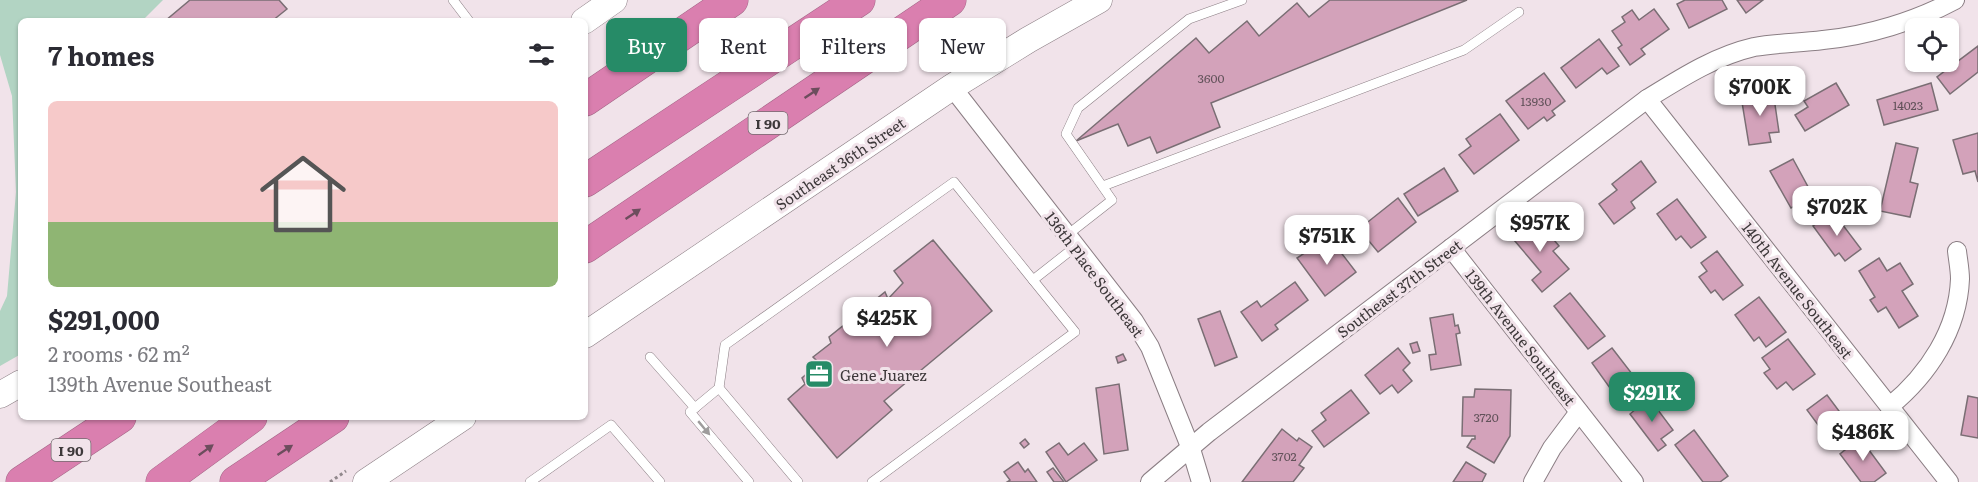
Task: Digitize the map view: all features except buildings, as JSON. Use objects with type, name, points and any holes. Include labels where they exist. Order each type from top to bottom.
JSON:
[{"type":"highway","points":[[588,98],[732,0]]},
{"type":"highway","points":[[588,157],[829,0]]},
{"type":"highway","points":[[588,179],[859,0]]},
{"type":"highway","name":"I 90","points":[[588,245],[950,0]]},
{"type":"highway","name":"I 90","points":[[22,482],[115,420]]},
{"type":"highway","points":[[162,482],[247,420]]},
{"type":"highway","points":[[236,482],[329,420]]},
{"type":"main road","points":[[588,18],[614,0]]},
{"type":"main road","name":"Southeast 36th Street","points":[[588,333],[952,87],[1028,40],[1100,0]]},
{"type":"main road","points":[[0,396],[18,385]]},
{"type":"main road","points":[[366,482],[459,420]]},
{"type":"street","name":"Southeast 37th Street","points":[[1150,482],[1209,432],[1647,99],[1693,71],[1724,56],[1754,47],[1824,40],[1864,33],[1933,11],[1955,0]]},
{"type":"street","name":"136th Place Southeast","points":[[952,87],[1123,307],[1149,347],[1191,449],[1201,482]]},
{"type":"street","name":"140th Avenue Southeast","points":[[1647,99],[1949,482]]},
{"type":"street","name":"139th Avenue Southeast","points":[[1451,249],[1634,482]]},
{"type":"street","points":[[1890,406],[1909,391],[1929,366],[1946,335],[1957,303],[1960,278],[1957,251]]},
{"type":"street","points":[[1533,482],[1552,448],[1580,411]]},
{"type":"lane","points":[[453,0],[467,18]]},
{"type":"lane","points":[[1033,280],[1112,200],[1066,134],[1078,108],[1189,20],[1242,0]]},
{"type":"lane","points":[[1103,186],[1464,50],[1519,12]]},
{"type":"lane","points":[[749,482],[690,412],[718,388],[726,345],[954,182],[1075,332],[872,482]]},
{"type":"lane","points":[[650,357],[695,408]]},
{"type":"lane","points":[[718,388],[798,482]]},
{"type":"lane","points":[[530,482],[612,426],[660,482]]},
{"type":"green space","points":[[0,0],[163,0],[145,18],[18,18],[18,356],[0,366],[0,311],[7,296],[16,192],[12,96],[0,55]]},
{"type":"place","name":"Gene Juarez","points":[[819,374]]}]
